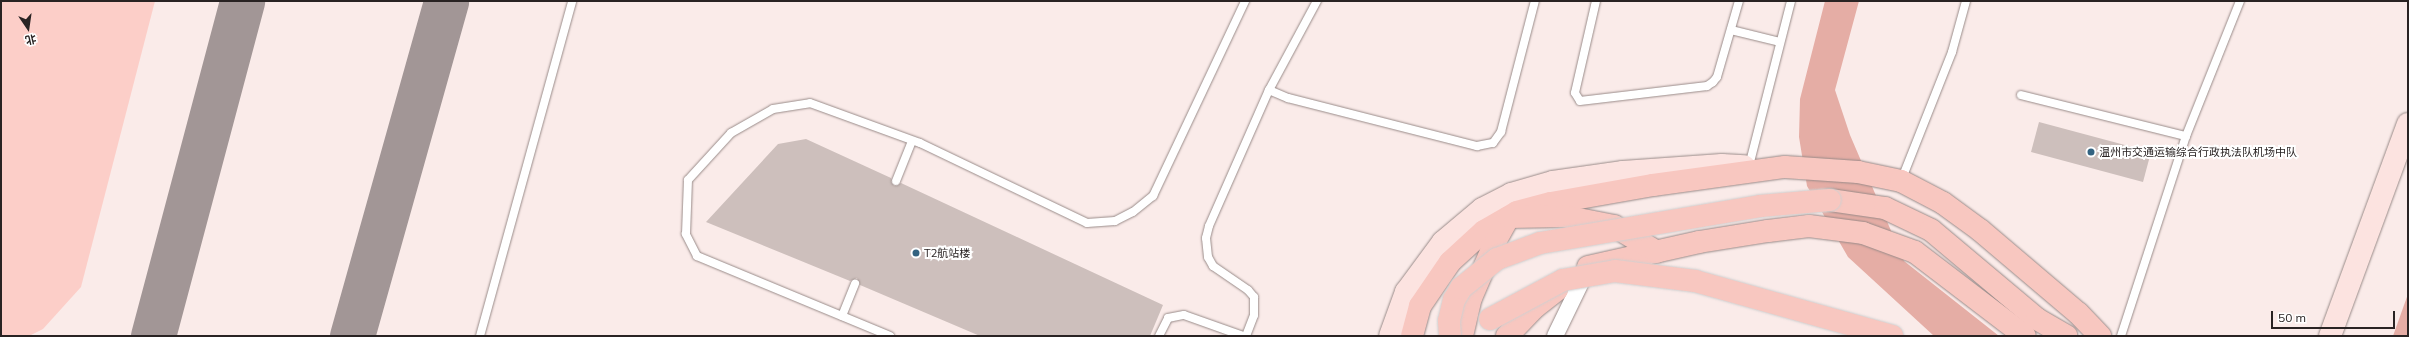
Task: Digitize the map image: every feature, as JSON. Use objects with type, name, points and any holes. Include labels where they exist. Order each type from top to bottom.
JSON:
[{"type":"main road","points":[[2330,336],[2408,124]]},
{"type":"main road","points":[[1390,336],[1406,292],[1443,242],[1482,209],[1511,194],[1553,182],[1623,172],[1722,165],[1858,172],[1901,182],[1943,203],[1980,230],[2078,313],[2100,336]]},
{"type":"main road","points":[[1412,336],[1420,306],[1450,262],[1484,231],[1517,212],[1558,202],[1653,185],[1785,168]]},
{"type":"main road","points":[[1450,336],[1449,321],[1454,300],[1461,288],[1498,259],[1540,243],[1760,206],[1830,200],[1885,208],[1931,230],[2037,319],[2066,336]]},
{"type":"main road","points":[[1509,217],[1563,216],[1614,226],[1657,252]]},
{"type":"main road","points":[[1463,336],[1471,298],[1496,240],[1509,217]]},
{"type":"main road","points":[[1507,336],[1535,307],[1588,266],[1730,238],[1809,226],[1863,233],[1915,252],[2025,336]]},
{"type":"main road","points":[[1463,336],[1490,319],[1563,280],[1615,271],[1695,281],[1892,336]]},
{"type":"street","points":[[1555,336],[1588,266]]},
{"type":"lane","points":[[480,336],[572,1]]},
{"type":"lane","points":[[890,336],[697,256],[686,234],[688,180],[731,133],[773,109],[810,103],[912,141],[1086,223],[1115,220],[1133,212],[1153,196],[1245,1]]},
{"type":"lane","points":[[1159,336],[1168,318],[1184,315],[1244,336],[1254,315],[1254,297],[1248,290],[1213,266],[1208,257],[1206,238],[1209,226],[1269,90],[1317,1]]},
{"type":"lane","points":[[1269,90],[1288,98],[1477,146],[1493,144],[1501,132],[1535,1]]},
{"type":"lane","points":[[1596,1],[1574,93],[1580,101],[1707,86],[1717,77],[1739,1]]},
{"type":"lane","points":[[1749,166],[1791,1]]},
{"type":"lane","points":[[1901,182],[1952,52],[1966,1]]},
{"type":"lane","points":[[2121,336],[2186,136],[2240,1]]},
{"type":"lane","points":[[1731,30],[1780,42]]},
{"type":"lane","points":[[2021,95],[2186,136]]},
{"type":"lane","points":[[896,180],[912,141]]},
{"type":"lane","points":[[842,316],[855,283]]},
{"type":"shaded area","points":[[1,1],[155,1],[81,287],[43,329],[29,336],[1,336]]},
{"type":"shaded area","points":[[1825,1],[1859,1],[1835,90],[1850,135],[1904,261],[1999,336],[1934,336],[1848,257],[1807,186],[1799,137],[1800,99]]},
{"type":"shaded area","points":[[2408,294],[2408,336],[2393,336]]},
{"type":"building","name":"温州市交通运输综合行政执法队机场中队","points":[[2039,122],[2151,152],[2143,182],[2031,152]]},
{"type":"building","name":"T2航站楼","points":[[806,139],[891,178],[894,186],[901,183],[1163,305],[1150,336],[980,336],[860,285],[857,278],[850,281],[706,222],[778,144]]},
{"type":"taxiway","points":[[153,336],[242,1]]},
{"type":"taxiway","points":[[352,336],[446,1]]},
{"type":"place","name":"温州市交通运输综合行政执法队机场中队","points":[[2091,152]]},
{"type":"place","name":"T2航站楼","points":[[916,253]]}]
